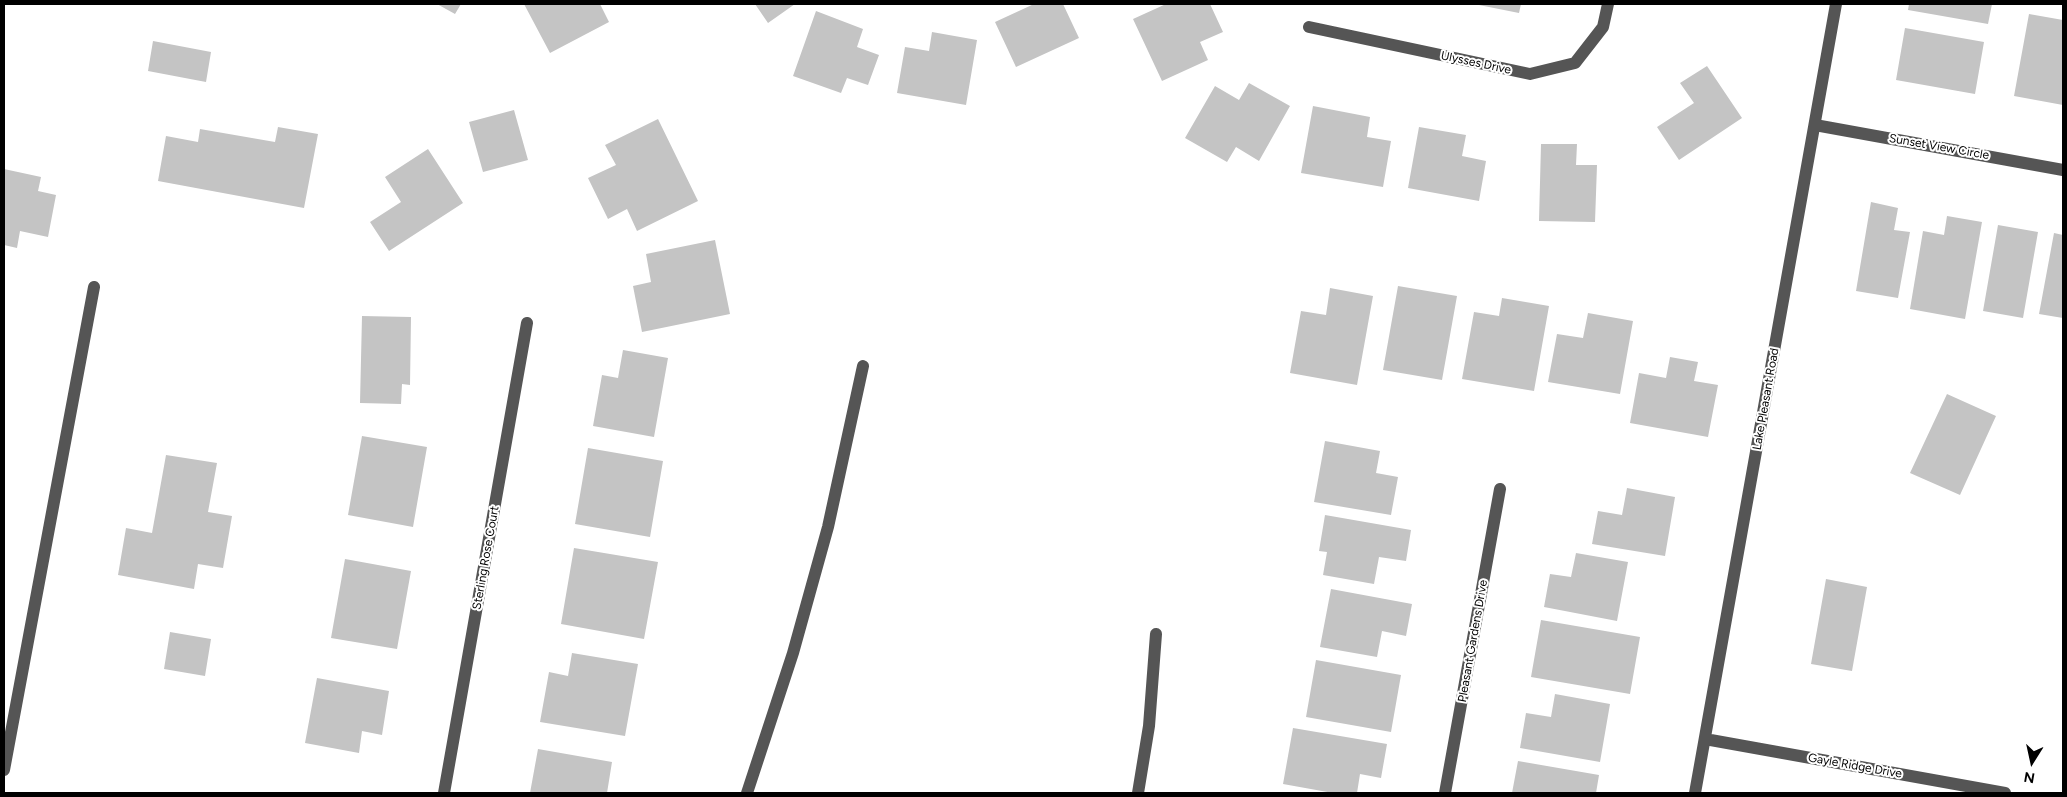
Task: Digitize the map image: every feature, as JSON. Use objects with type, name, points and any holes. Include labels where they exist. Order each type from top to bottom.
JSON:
[{"type":"street","name":"Ulysses Drive","points":[[1309,27],[1530,74],[1575,63],[1603,27],[1608,4]]},
{"type":"street","name":"Lake Pleasant Road","points":[[1695,793],[1836,4]]},
{"type":"street","name":"Sunset View Circle","points":[[1814,125],[2063,170]]},
{"type":"street","points":[[4,770],[94,287]]},
{"type":"street","name":"Sterling Rose Court","points":[[444,793],[528,323]]},
{"type":"street","points":[[747,793],[793,653],[828,528],[863,366]]},
{"type":"street","name":"Pleasant Gardens Drive","points":[[1445,793],[1500,489]]},
{"type":"street","points":[[1138,793],[1149,726],[1156,634]]},
{"type":"street","name":"Gayle Ridge Drive","points":[[1705,739],[2005,793]]},
{"type":"building","points":[[437,4],[461,4],[455,14]]},
{"type":"building","points":[[524,4],[600,4],[609,22],[550,53]]},
{"type":"building","points":[[755,4],[795,4],[768,23]]},
{"type":"building","points":[[1034,4],[1063,4],[1079,38],[1016,67],[995,22]]},
{"type":"building","points":[[1166,4],[1210,4],[1223,32],[1200,42],[1208,60],[1162,81],[1133,19]]},
{"type":"building","points":[[1474,4],[1521,4],[1519,13]]},
{"type":"building","points":[[1909,4],[1992,4],[1988,24],[1908,10]]},
{"type":"building","points":[[816,11],[863,29],[857,47],[879,55],[868,85],[847,78],[841,93],[793,76]]},
{"type":"building","points":[[2029,14],[2063,20],[2063,105],[2014,96]]},
{"type":"building","points":[[1905,28],[1984,42],[1975,94],[1896,80]]},
{"type":"building","points":[[932,32],[977,40],[966,105],[897,93],[905,47],[929,51]]},
{"type":"building","points":[[153,41],[211,52],[206,82],[148,71]]},
{"type":"building","points":[[1707,66],[1742,118],[1679,160],[1657,127],[1694,103],[1680,83]]},
{"type":"building","points":[[1249,83],[1290,106],[1259,161],[1236,147],[1227,162],[1185,138],[1215,86],[1239,100]]},
{"type":"building","points":[[1313,106],[1370,117],[1367,137],[1391,141],[1383,187],[1301,173]]},
{"type":"building","points":[[514,110],[528,160],[483,172],[469,122]]},
{"type":"building","points":[[658,119],[698,201],[637,231],[627,209],[608,219],[588,178],[616,165],[605,145]]},
{"type":"building","points":[[278,127],[318,134],[304,208],[158,181],[166,136],[198,142],[200,129],[275,142]]},
{"type":"building","points":[[1419,127],[1466,135],[1462,156],[1486,161],[1479,201],[1408,188]]},
{"type":"building","points":[[1541,144],[1577,144],[1576,165],[1597,165],[1595,222],[1539,221]]},
{"type":"building","points":[[428,149],[463,203],[389,251],[370,222],[401,202],[385,177]]},
{"type":"building","points":[[4,169],[41,177],[38,191],[56,195],[48,237],[20,231],[17,248],[4,245]]},
{"type":"building","points":[[1871,202],[1898,208],[1894,230],[1910,232],[1898,298],[1856,291]]},
{"type":"building","points":[[1947,216],[1982,222],[1965,319],[1910,309],[1923,231],[1944,235]]},
{"type":"building","points":[[1998,225],[2038,232],[2023,318],[1983,311]]},
{"type":"building","points":[[2054,233],[2063,235],[2063,318],[2039,314]]},
{"type":"building","points":[[715,240],[730,314],[642,332],[633,286],[651,282],[646,254]]},
{"type":"building","points":[[1398,286],[1457,296],[1442,380],[1383,370]]},
{"type":"building","points":[[1330,288],[1373,296],[1357,385],[1290,373],[1301,311],[1326,315]]},
{"type":"building","points":[[1502,298],[1549,306],[1534,391],[1462,379],[1474,312],[1499,316]]},
{"type":"building","points":[[1588,313],[1633,321],[1620,394],[1548,382],[1557,334],[1583,338]]},
{"type":"building","points":[[362,316],[411,317],[410,385],[402,384],[401,404],[360,403]]},
{"type":"building","points":[[623,350],[668,358],[654,437],[593,426],[602,375],[618,378]]},
{"type":"building","points":[[1670,357],[1698,362],[1694,381],[1718,385],[1708,437],[1630,423],[1639,373],[1666,378]]},
{"type":"building","points":[[1947,394],[1996,416],[1960,495],[1910,473]]},
{"type":"building","points":[[362,436],[427,447],[413,527],[348,515]]},
{"type":"building","points":[[1325,441],[1380,451],[1376,473],[1398,477],[1391,515],[1314,502]]},
{"type":"building","points":[[588,448],[663,461],[650,537],[575,524]]},
{"type":"building","points":[[166,455],[217,463],[208,512],[232,516],[223,568],[198,564],[194,589],[118,575],[126,528],[152,533]]},
{"type":"building","points":[[1627,488],[1675,497],[1665,556],[1592,544],[1598,511],[1622,515]]},
{"type":"building","points":[[1325,515],[1411,530],[1406,561],[1379,557],[1374,584],[1323,575],[1327,552],[1319,551]]},
{"type":"building","points":[[574,548],[658,562],[644,639],[561,624]]},
{"type":"building","points":[[1576,553],[1628,562],[1617,621],[1544,607],[1550,574],[1571,577]]},
{"type":"building","points":[[345,559],[411,571],[397,649],[331,638]]},
{"type":"building","points":[[1826,579],[1867,587],[1852,671],[1811,664]]},
{"type":"building","points":[[1331,589],[1412,604],[1406,636],[1382,631],[1377,657],[1320,647]]},
{"type":"building","points":[[1541,620],[1640,637],[1630,694],[1531,677]]},
{"type":"building","points":[[170,632],[211,639],[205,676],[164,669]]},
{"type":"building","points":[[572,653],[638,664],[625,736],[540,722],[549,672],[568,676]]},
{"type":"building","points":[[1316,660],[1401,675],[1391,732],[1306,717]]},
{"type":"building","points":[[317,678],[389,691],[382,735],[362,731],[359,753],[305,743]]},
{"type":"building","points":[[1555,694],[1610,704],[1600,762],[1520,748],[1526,713],[1551,717]]},
{"type":"building","points":[[1293,728],[1387,744],[1381,778],[1360,774],[1357,793],[1333,793],[1283,784]]},
{"type":"building","points":[[538,749],[612,762],[607,793],[530,793]]},
{"type":"building","points":[[1518,761],[1599,775],[1596,793],[1512,793]]}]
